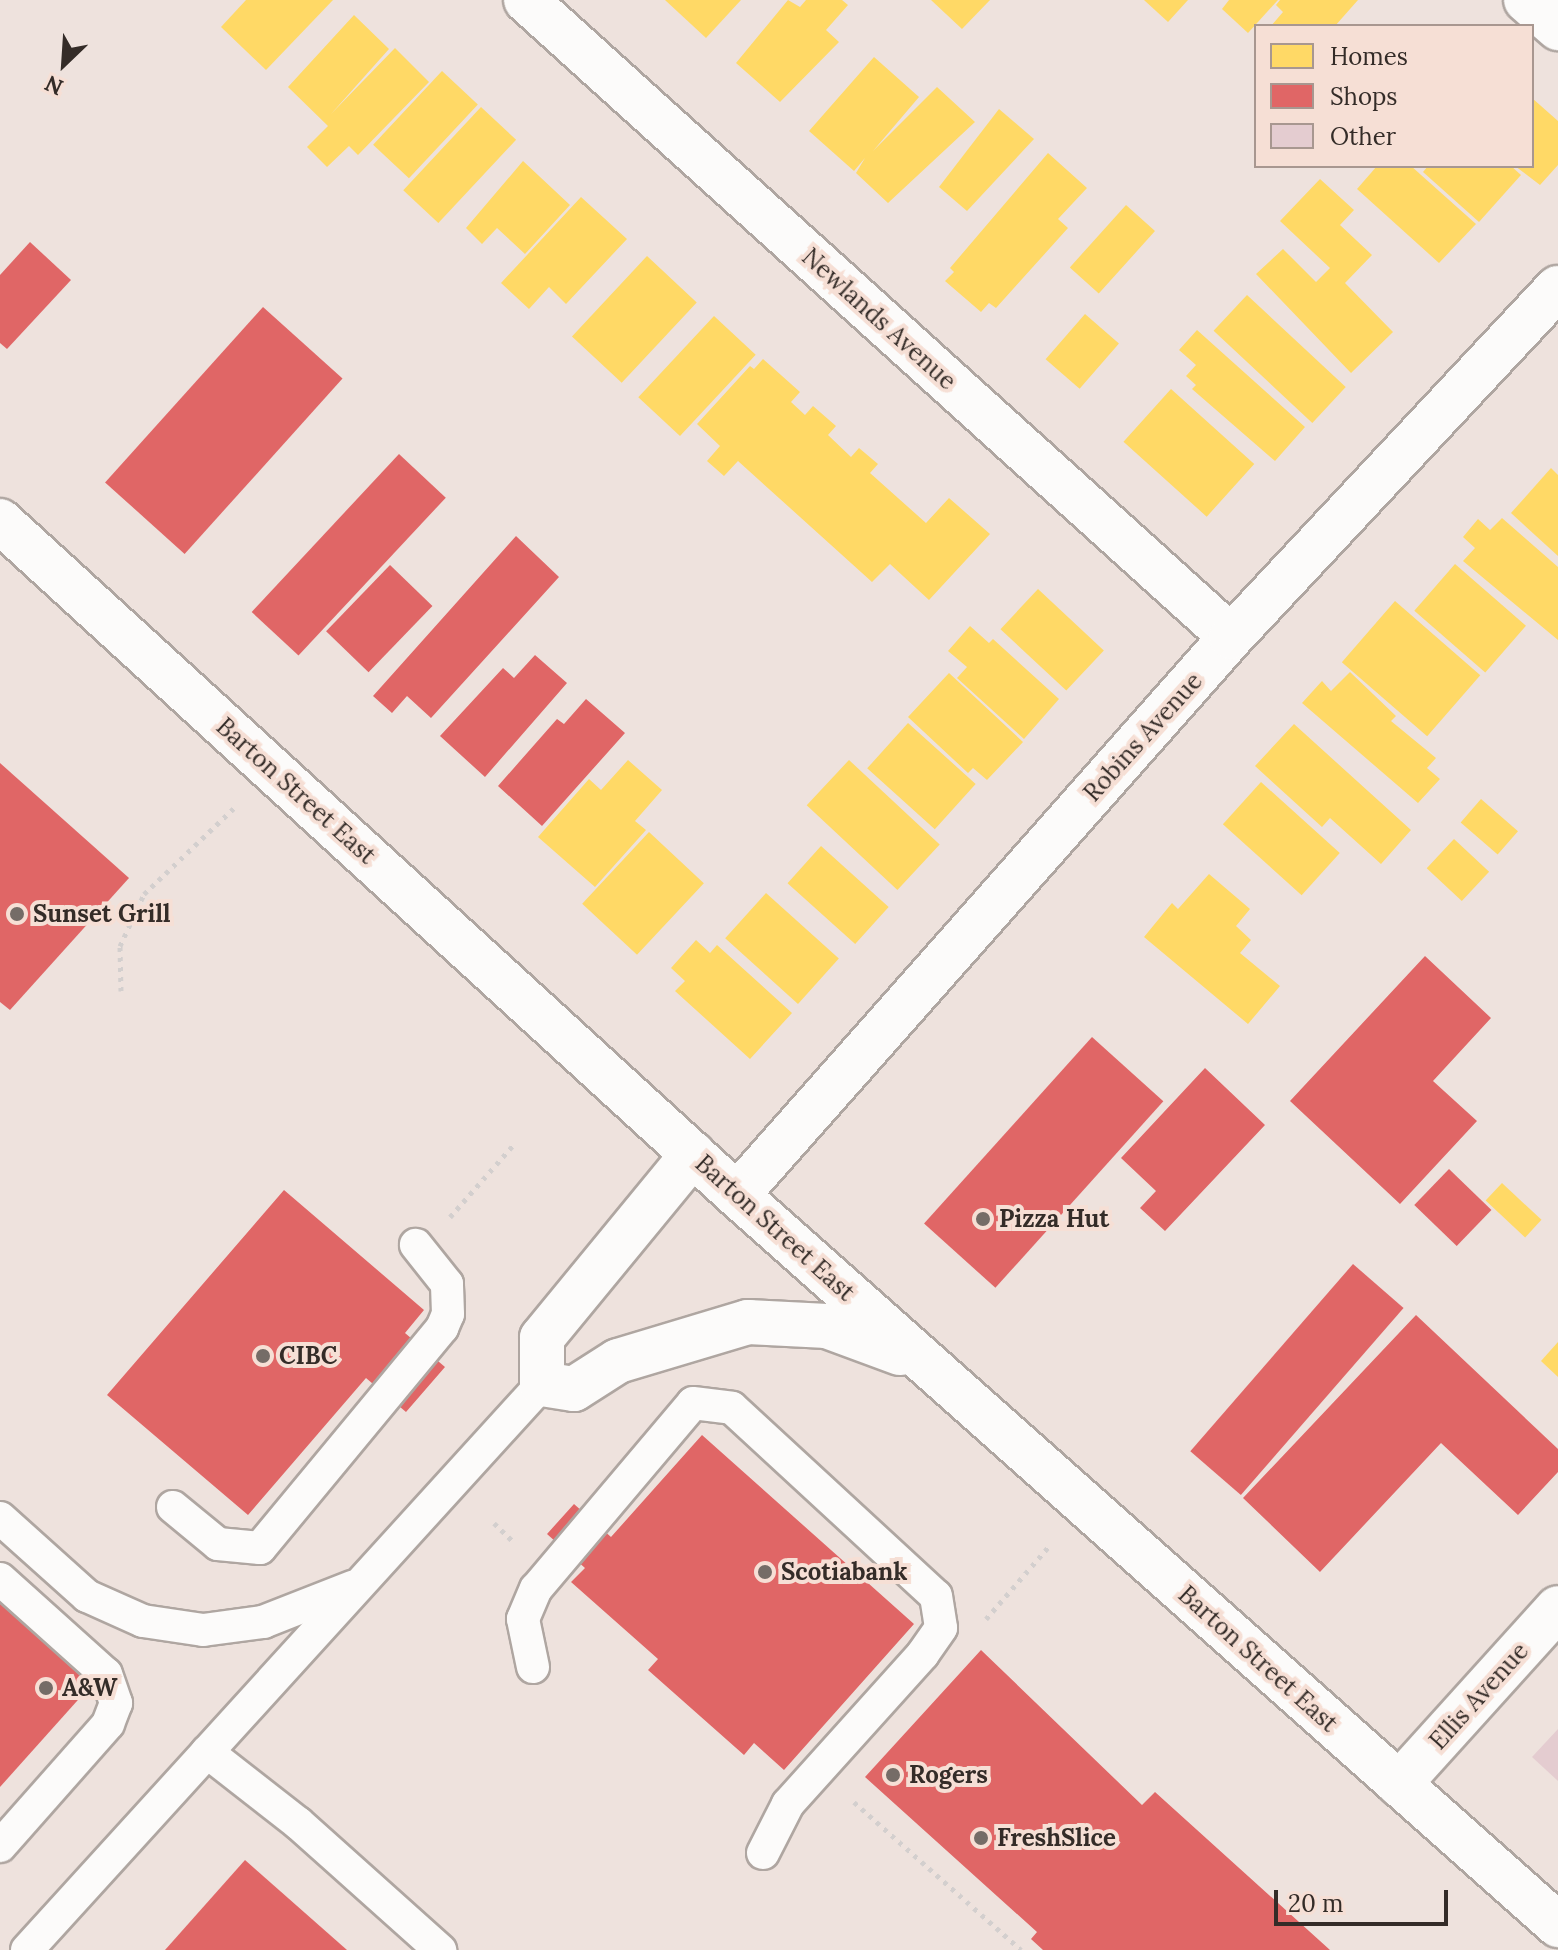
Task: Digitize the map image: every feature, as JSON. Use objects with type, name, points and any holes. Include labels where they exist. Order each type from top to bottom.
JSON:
[{"type":"main road","name":"Newlands Avenue","points":[[526,0],[1231,637]]},
{"type":"main road","points":[[1526,0],[1558,28]]},
{"type":"main road","name":"Robins Avenue","points":[[737,1195],[1231,637],[1558,288]]},
{"type":"main road","name":"Barton Street East","points":[[0,521],[737,1195],[1558,1925]]},
{"type":"main road","points":[[693,1154],[542,1338],[542,1384],[574,1389],[618,1361],[748,1322],[827,1326],[925,1362]]},
{"type":"main road","name":"Ellis Avenue","points":[[1399,1784],[1558,1608]]},
{"type":"lane","points":[[173,1507],[218,1544],[260,1548],[442,1328],[448,1314],[447,1284],[416,1245]]},
{"type":"lane","points":[[27,1950],[542,1384]]},
{"type":"lane","points":[[533,1667],[523,1619],[536,1589],[693,1403],[732,1408],[936,1596],[941,1628],[923,1654],[788,1804],[763,1853]]},
{"type":"lane","points":[[0,1518],[87,1596],[143,1621],[203,1630],[263,1622],[359,1585]]},
{"type":"lane","points":[[0,1579],[106,1674],[116,1703],[108,1724],[0,1846]]},
{"type":"lane","points":[[207,1752],[298,1823],[440,1950]]},
{"type":"path","points":[[121,991],[120,946],[144,894],[273,771]]},
{"type":"path","points":[[416,1245],[440,1229],[515,1143]]},
{"type":"path","points":[[975,1631],[1084,1504]]},
{"type":"path","points":[[846,1795],[1021,1950]]},
{"type":"building: Homes","points":[[246,0],[333,0],[266,70],[221,27]]},
{"type":"building: Homes","points":[[665,0],[741,0],[706,38]]},
{"type":"building: Homes","points":[[788,0],[800,7],[806,0],[842,0],[848,5],[826,30],[839,42],[780,102],[736,63]]},
{"type":"building: Homes","points":[[931,0],[990,0],[962,29]]},
{"type":"building: Homes","points":[[1144,0],[1188,0],[1168,22]]},
{"type":"building: Homes","points":[[1229,0],[1278,0],[1248,33],[1222,9]]},
{"type":"building: Homes","points":[[1280,0],[1358,0],[1337,24],[1273,24],[1283,12],[1276,5]]},
{"type":"building: Homes","points":[[354,15],[389,49],[331,114],[395,48],[429,82],[358,155],[349,146],[327,167],[307,147],[328,126],[288,87]]},
{"type":"building: Homes","points":[[874,57],[919,97],[873,151],[937,87],[975,122],[888,203],[856,173],[865,158],[854,171],[809,131]]},
{"type":"building: Homes","points":[[442,71],[478,104],[409,178],[373,145]]},
{"type":"building: Homes","points":[[1534,100],[1558,121],[1558,165],[1540,185],[1518,168],[1534,168]]},
{"type":"building: Homes","points":[[481,107],[516,140],[438,223],[403,190]]},
{"type":"building: Homes","points":[[999,109],[1034,139],[967,211],[939,187]]},
{"type":"building: Homes","points":[[1048,153],[1087,188],[1058,219],[1068,228],[996,308],[989,303],[981,312],[945,281],[954,272],[950,268]]},
{"type":"building: Homes","points":[[523,161],[570,205],[525,254],[497,228],[482,244],[466,228]]},
{"type":"building: Homes","points":[[1375,168],[1413,168],[1476,224],[1439,263],[1357,189]]},
{"type":"building: Homes","points":[[1426,168],[1513,168],[1521,175],[1479,222],[1423,172]]},
{"type":"building: Homes","points":[[1320,179],[1354,210],[1340,225],[1372,255],[1345,283],[1393,332],[1351,373],[1256,274],[1283,249],[1316,282],[1330,268],[1280,221]]},
{"type":"building: Homes","points":[[581,197],[627,239],[566,304],[549,287],[529,309],[501,283]]},
{"type":"building: Homes","points":[[1126,205],[1155,231],[1099,294],[1070,267]]},
{"type":"building: Homes","points":[[647,256],[697,302],[622,383],[572,336]]},
{"type":"building: Homes","points":[[1247,295],[1346,387],[1312,423],[1214,331]]},
{"type":"building: Homes","points":[[1085,314],[1119,344],[1080,389],[1046,359]]},
{"type":"building: Homes","points":[[714,316],[756,355],[680,436],[638,397]]},
{"type":"building: Homes","points":[[1197,330],[1305,427],[1275,461],[1192,389],[1196,385],[1186,376],[1196,365],[1179,350]]},
{"type":"building: Homes","points":[[763,359],[800,392],[791,402],[805,415],[813,406],[836,426],[828,435],[851,457],[859,448],[878,464],[870,473],[926,523],[949,498],[990,534],[929,600],[890,564],[872,582],[738,461],[724,476],[707,461],[720,446],[697,424],[750,366],[754,369]]},
{"type":"building: Homes","points":[[1171,389],[1254,464],[1207,517],[1123,442]]},
{"type":"building: Homes","points":[[1551,468],[1558,475],[1558,556],[1511,513]]},
{"type":"building: Homes","points":[[1502,518],[1558,567],[1558,640],[1463,561],[1475,548],[1463,537],[1478,519],[1490,530]]},
{"type":"building: Homes","points":[[1455,564],[1526,626],[1485,672],[1414,611]]},
{"type":"building: Homes","points":[[1038,589],[1104,650],[1066,691],[1000,629]]},
{"type":"building: Homes","points":[[1395,601],[1480,675],[1427,736],[1342,662]]},
{"type":"building: Homes","points":[[970,626],[989,643],[993,639],[1059,699],[1024,739],[957,678],[967,667],[948,651]]},
{"type":"building: Homes","points":[[1350,672],[1396,716],[1391,721],[1436,758],[1427,768],[1440,779],[1418,803],[1302,703],[1322,681],[1331,691]]},
{"type":"building: Homes","points":[[949,673],[1023,742],[987,780],[973,768],[968,773],[908,717]]},
{"type":"building: Homes","points":[[908,723],[976,784],[935,829],[867,768]]},
{"type":"building: Homes","points":[[1294,724],[1411,830],[1381,864],[1330,818],[1322,827],[1255,766]]},
{"type":"building: Homes","points":[[628,760],[662,790],[635,821],[646,830],[595,887],[538,837],[589,779],[601,790]]},
{"type":"building: Homes","points":[[849,760],[940,845],[897,890],[807,805]]},
{"type":"building: Homes","points":[[1261,782],[1340,853],[1302,895],[1223,824]]},
{"type":"building: Homes","points":[[1481,799],[1518,831],[1498,855],[1461,822]]},
{"type":"building: Homes","points":[[649,832],[704,883],[637,955],[582,904]]},
{"type":"building: Homes","points":[[1454,839],[1489,872],[1462,901],[1427,868]]},
{"type":"building: Homes","points":[[821,846],[889,907],[855,944],[788,883]]},
{"type":"building: Homes","points":[[1209,874],[1250,909],[1236,926],[1251,940],[1240,953],[1280,986],[1248,1024],[1144,937],[1172,903],[1178,909]]},
{"type":"building: Homes","points":[[766,893],[839,959],[798,1004],[725,938]]},
{"type":"building: Homes","points":[[696,940],[710,953],[717,945],[792,1013],[750,1059],[675,991],[685,981],[671,968]]},
{"type":"building: Homes","points":[[1502,1183],[1541,1220],[1525,1237],[1486,1201]]},
{"type":"building: Homes","points":[[1558,1342],[1558,1377],[1541,1361]]},
{"type":"building: Shops","points":[[30,242],[71,280],[7,349],[0,343],[0,275]]},
{"type":"building: Shops","points":[[263,307],[343,379],[185,554],[105,482]]},
{"type":"building: Shops","points":[[399,454],[446,498],[298,656],[252,612]]},
{"type":"building: Shops","points":[[516,536],[559,577],[431,718],[407,696],[392,713],[373,696]]},
{"type":"building: Shops","points":[[390,565],[432,606],[369,672],[326,631]]},
{"type":"building: Shops","points":[[535,655],[567,683],[485,777],[440,736],[503,668],[514,678]]},
{"type":"building: Shops","points":[[586,699],[625,733],[542,826],[498,786],[557,719],[564,724]]},
{"type":"building: Shops","points":[[0,763],[129,878],[10,1010],[0,1002]]},
{"type":"building: Shops","points":[[1425,956],[1491,1018],[1433,1081],[1477,1121],[1400,1204],[1290,1101]]},
{"type":"building: Shops","points":[[1092,1037],[1163,1101],[995,1288],[924,1224]]},
{"type":"building: Shops","points":[[1205,1068],[1265,1125],[1165,1231],[1140,1208],[1156,1191],[1121,1158]]},
{"type":"building: Shops","points":[[1449,1169],[1491,1210],[1457,1246],[1414,1205]]},
{"type":"building: Shops","name":"CIBC","points":[[284,1190],[424,1310],[405,1333],[445,1367],[406,1412],[366,1378],[248,1515],[107,1395]]},
{"type":"building: Shops","points":[[1353,1264],[1404,1308],[1241,1495],[1190,1451]]},
{"type":"building: Shops","points":[[1416,1315],[1558,1449],[1558,1472],[1518,1515],[1441,1443],[1320,1572],[1243,1498]]},
{"type":"building: Shops","points":[[702,1435],[914,1624],[784,1770],[754,1743],[744,1755],[648,1670],[658,1659],[571,1582],[585,1568],[547,1534],[574,1504],[611,1537]]},
{"type":"building: Shops","points":[[0,1599],[94,1682],[0,1787]]},
{"type":"building: Shops","points":[[981,1650],[1142,1805],[1155,1792],[1330,1950],[1043,1950],[1031,1939],[1037,1932],[865,1777]]},
{"type":"building: Shops","points":[[245,1860],[347,1950],[165,1950]]},
{"type":"building: Other","points":[[1558,1729],[1558,1781],[1532,1757]]},
{"type":"place","name":"Sunset Grill","points":[[17,914]]},
{"type":"place","name":"Pizza Hut","points":[[983,1219]]},
{"type":"place","name":"CIBC","points":[[263,1356]]},
{"type":"place","name":"Scotiabank","points":[[765,1572]]},
{"type":"place","name":"A&W","points":[[46,1688]]},
{"type":"place","name":"Rogers","points":[[893,1775]]},
{"type":"place","name":"FreshSlice","points":[[981,1838]]}]
